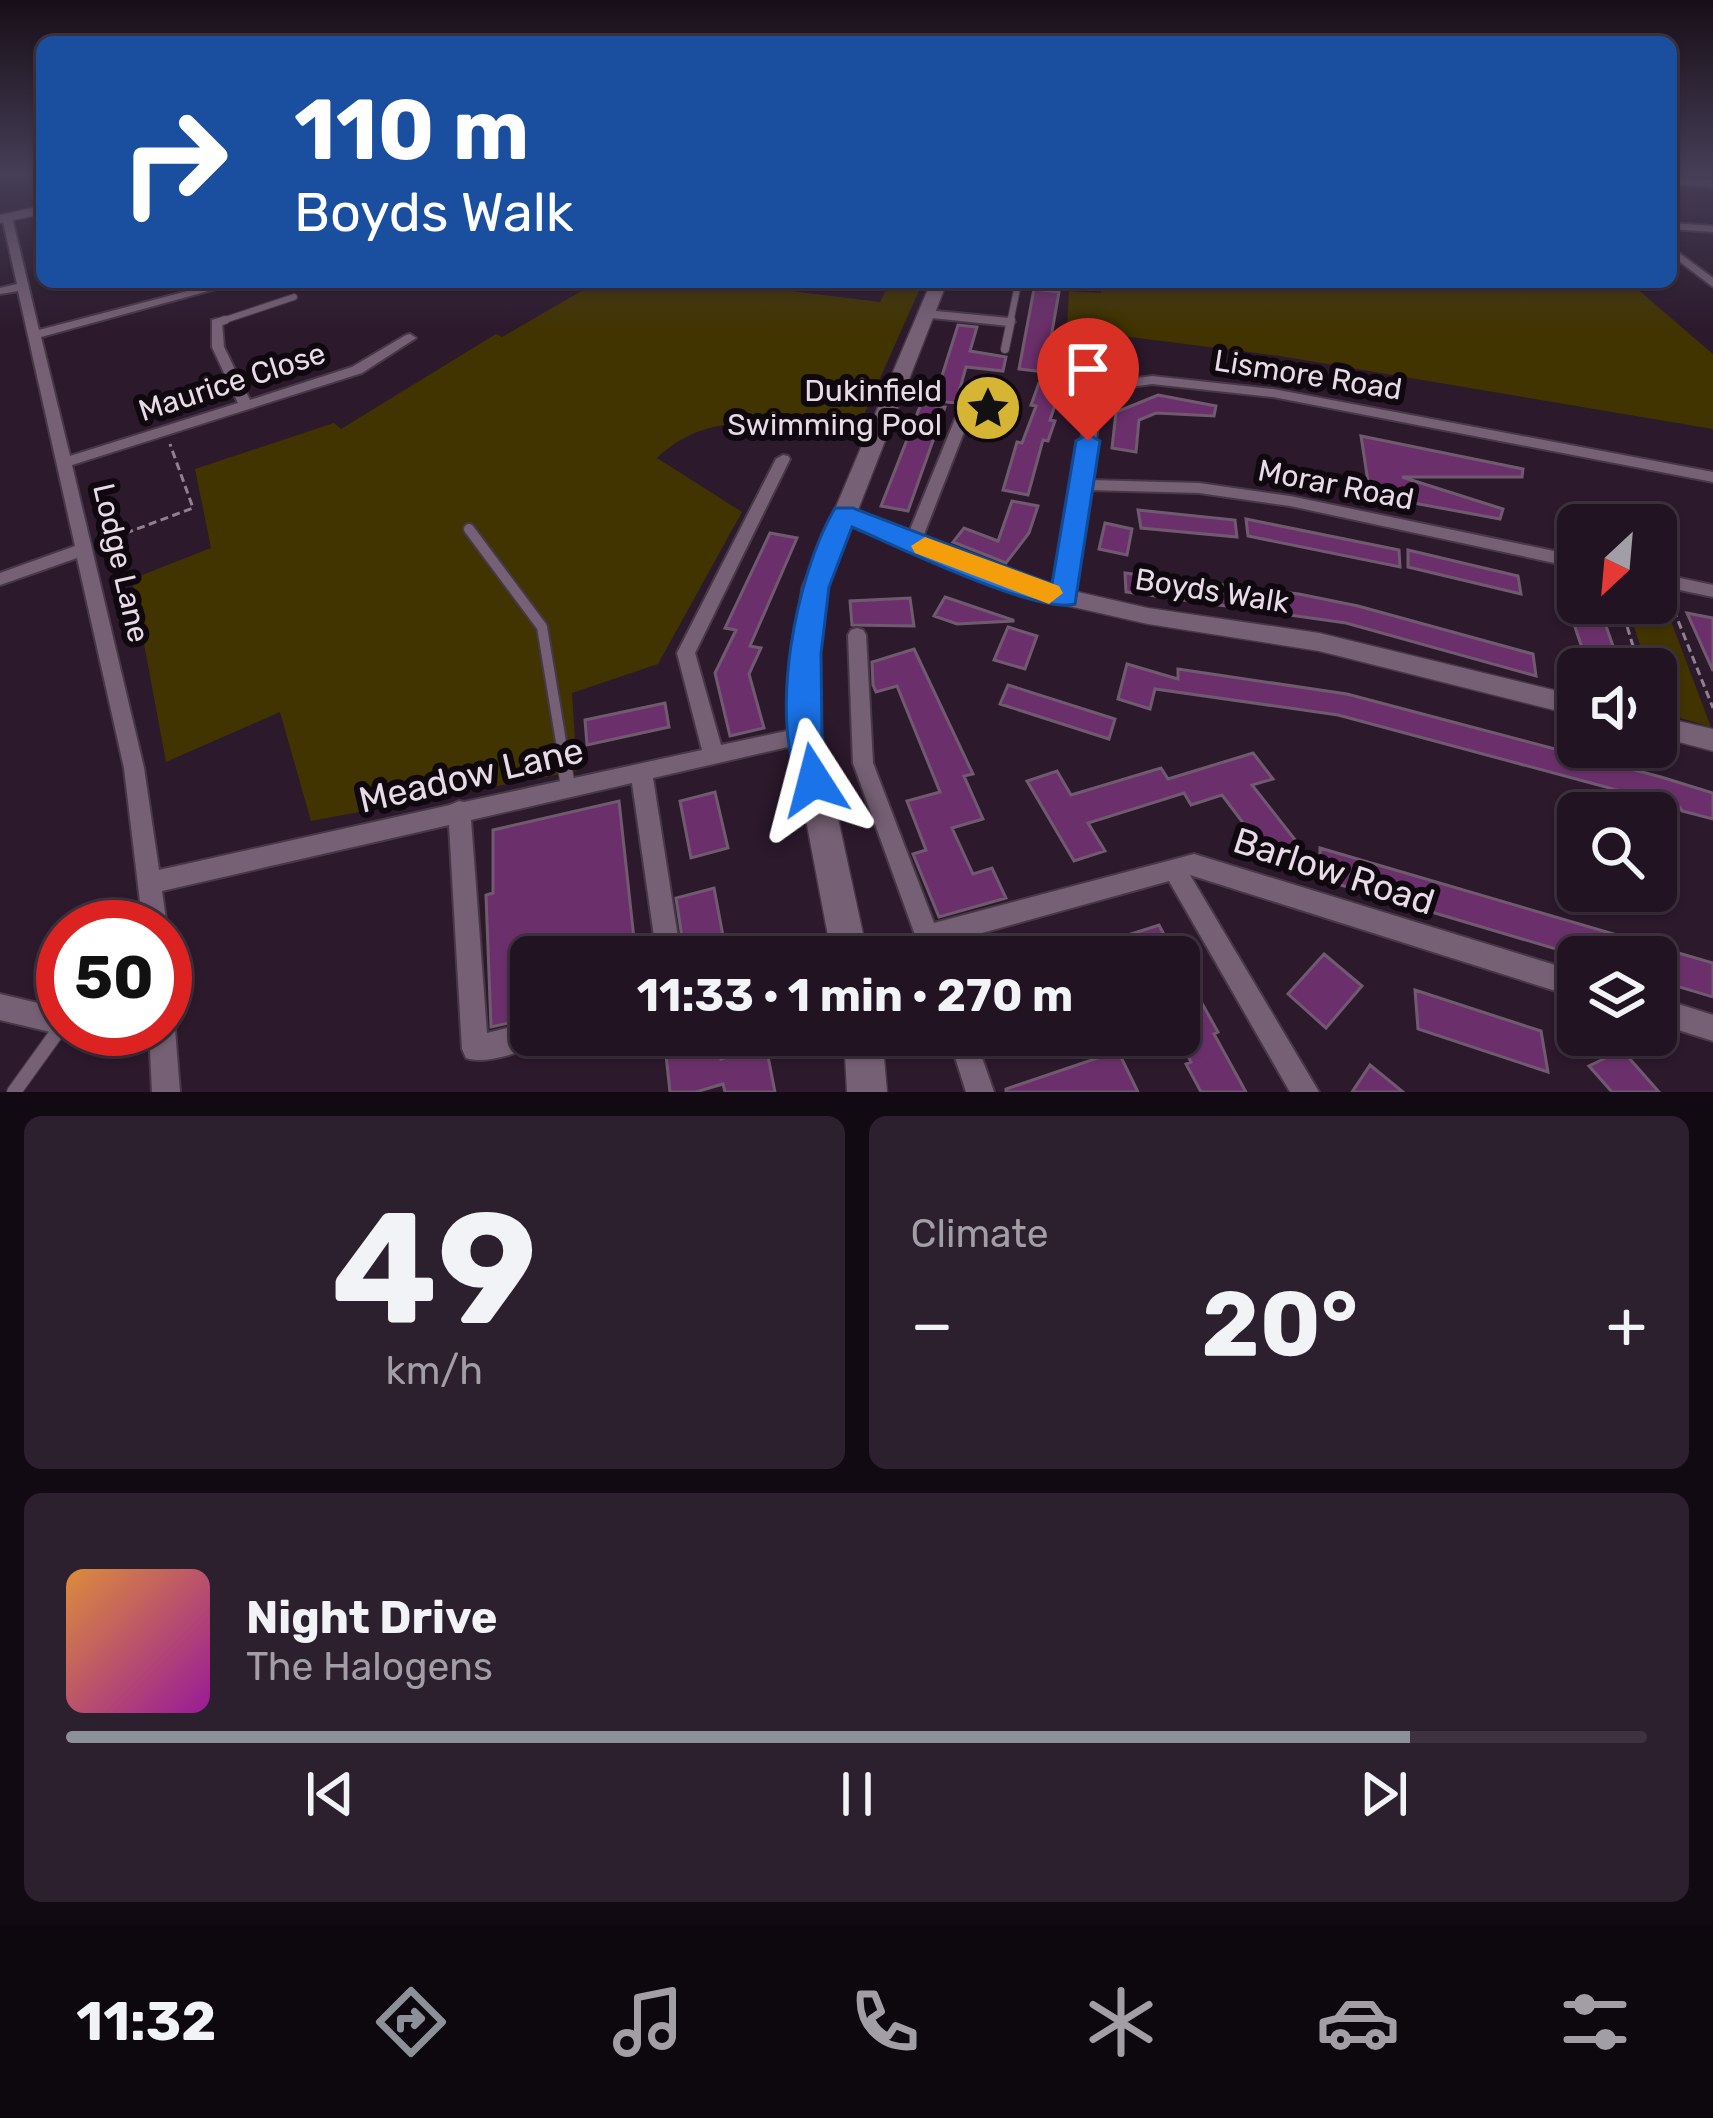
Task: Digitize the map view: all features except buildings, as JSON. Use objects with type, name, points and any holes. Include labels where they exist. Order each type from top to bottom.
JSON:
[{"type":"main road","points":[[846,936],[805,735],[805,654],[815,587],[937,288]]},
{"type":"main road","points":[[864,1056],[867,1092]]},
{"type":"street","points":[[1677,226],[1713,229]]},
{"type":"street","name":"Lodge Lane","points":[[5,227],[30,280],[36,335],[134,768],[153,900]]},
{"type":"street","points":[[1677,255],[1713,284]]},
{"type":"street","points":[[0,291],[30,280]]},
{"type":"street","points":[[36,335],[213,288]]},
{"type":"street","points":[[926,314],[1009,322]]},
{"type":"street","points":[[216,323],[218,347],[245,406]]},
{"type":"street","name":"Maurice Close","points":[[64,463],[357,370],[410,338]]},
{"type":"street","name":"Lismore Road","points":[[1065,597],[1095,397],[1112,386],[1152,380],[1273,393],[1713,477]]},
{"type":"street","points":[[914,542],[962,419]]},
{"type":"street","points":[[713,754],[686,653],[783,458]]},
{"type":"street","name":"Morar Road","points":[[1082,485],[1199,488],[1290,501],[1557,558]]},
{"type":"street","name":"Boyds Walk","points":[[844,514],[1029,589],[1148,616],[1319,642],[1557,701]]},
{"type":"street","points":[[0,579],[84,549]]},
{"type":"street","points":[[1677,584],[1713,591]]},
{"type":"street","points":[[857,635],[863,763],[928,936]]},
{"type":"street","points":[[1677,731],[1713,740]]},
{"type":"street","name":"Meadow Lane","points":[[152,882],[805,735]]},
{"type":"street","points":[[641,770],[666,936]]},
{"type":"street","points":[[459,810],[476,1049],[510,1040]]},
{"type":"street","name":"Barlow Road","points":[[966,936],[1194,864],[1557,978]]},
{"type":"street","points":[[1174,869],[1305,1092]]},
{"type":"street","points":[[0,1007],[36,1016]]},
{"type":"street","points":[[1677,1017],[1713,1028]]},
{"type":"street","points":[[164,1056],[166,1092]]},
{"type":"street","points":[[968,1056],[980,1092]]},
{"type":"lane","points":[[1005,350],[1017,289]]},
{"type":"lane","points":[[216,323],[294,297]]},
{"type":"lane","points":[[469,529],[542,627],[568,786]]},
{"type":"lane","points":[[14,1092],[40,1056]]},
{"type":"path","points":[[84,549],[193,508],[165,431]]},
{"type":"path","points":[[1677,623],[1713,708]]},
{"type":"shaded area","points":[[587,288],[784,288],[880,302],[887,288],[920,288],[854,437],[776,425],[726,425],[679,441],[657,458],[742,512],[658,664],[572,693],[577,771],[311,821],[280,712],[166,762],[132,579],[211,548],[195,469],[334,423],[341,429],[496,334],[502,337]]},
{"type":"shaded area","points":[[1101,288],[1636,288],[1713,354],[1713,429],[1280,356],[1067,329],[1069,291],[1101,293]]},
{"type":"shaded area","points":[[1633,624],[1672,624],[1711,727],[1677,717],[1677,648],[1641,648]]},
{"type":"slow traffic","points":[[925,546],[1049,593]]},
{"type":"place","name":"Dukinfield Swimming Pool","points":[[988,408]]},
{"type":"route","points":[[814,780],[805,735],[805,654],[815,587],[844,514],[1029,589],[1065,597],[1088,441]]}]
